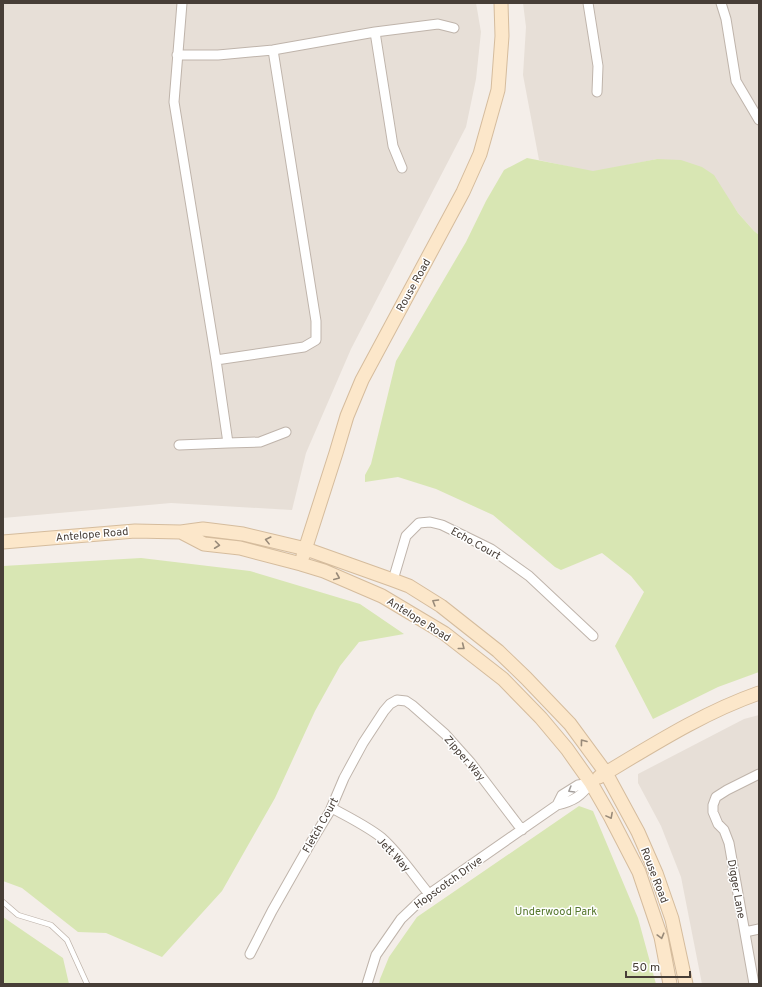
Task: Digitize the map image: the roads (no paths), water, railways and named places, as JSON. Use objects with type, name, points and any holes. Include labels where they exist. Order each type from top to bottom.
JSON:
[{"type":"street","points":[[182,3],[174,102],[228,443]]},
{"type":"street","name":"Rouse Road","points":[[301,564],[347,416],[362,380],[463,192],[480,154],[498,90],[502,36],[501,3]]},
{"type":"street","points":[[588,3],[598,66],[597,92]]},
{"type":"street","points":[[721,3],[726,19],[736,81],[759,120]]},
{"type":"street","points":[[177,55],[218,55],[273,50],[375,32],[438,24],[454,28]]},
{"type":"street","points":[[375,32],[393,146],[402,168]]},
{"type":"street","points":[[216,360],[304,347],[316,340],[316,321],[273,50]]},
{"type":"street","points":[[179,445],[260,442],[286,432]]},
{"type":"street","name":"Echo Court","points":[[393,580],[406,536],[419,523],[430,522],[442,525],[491,548],[529,576],[593,636]]},
{"type":"street","name":"Antelope Road","points":[[3,542],[135,531],[181,532],[203,528],[243,534],[306,549],[409,586],[442,606],[498,651],[570,724],[606,774]]},
{"type":"street","name":"Antelope Road","points":[[181,532],[204,544],[240,548],[324,571],[382,596],[444,633],[503,679],[542,718],[579,764],[591,782]]},
{"type":"street","points":[[591,782],[688,724],[717,709],[759,694]]},
{"type":"street","name":"Fletch Court","points":[[250,954],[276,904],[332,808],[344,778],[363,743],[384,711],[390,704],[397,700]]},
{"type":"street","name":"Zipper Way","points":[[397,700],[406,701],[412,705],[445,734],[471,763],[522,830]]},
{"type":"street","name":"Rouse Road","points":[[606,774],[638,832],[656,873],[672,919],[686,984]]},
{"type":"street","name":"Digger Lane","points":[[754,984],[729,843],[724,830],[718,824],[713,812],[713,806],[716,797],[726,790],[759,774]]},
{"type":"street","name":"Rouse Road","points":[[591,782],[639,872],[661,937],[670,984]]},
{"type":"street","name":"Hopscotch Drive","points":[[367,984],[376,955],[401,919],[429,894],[557,805],[562,795],[578,785],[591,782]]},
{"type":"street","name":"Jett Way","points":[[332,808],[361,824],[381,838],[395,852],[429,894]]},
{"type":"street","points":[[745,932],[759,929]]},
{"type":"lane","points":[[3,902],[18,915],[51,925],[67,940],[87,984]]},
{"type":"park label","name":"Underwood Park","points":[[556,911]]}]
